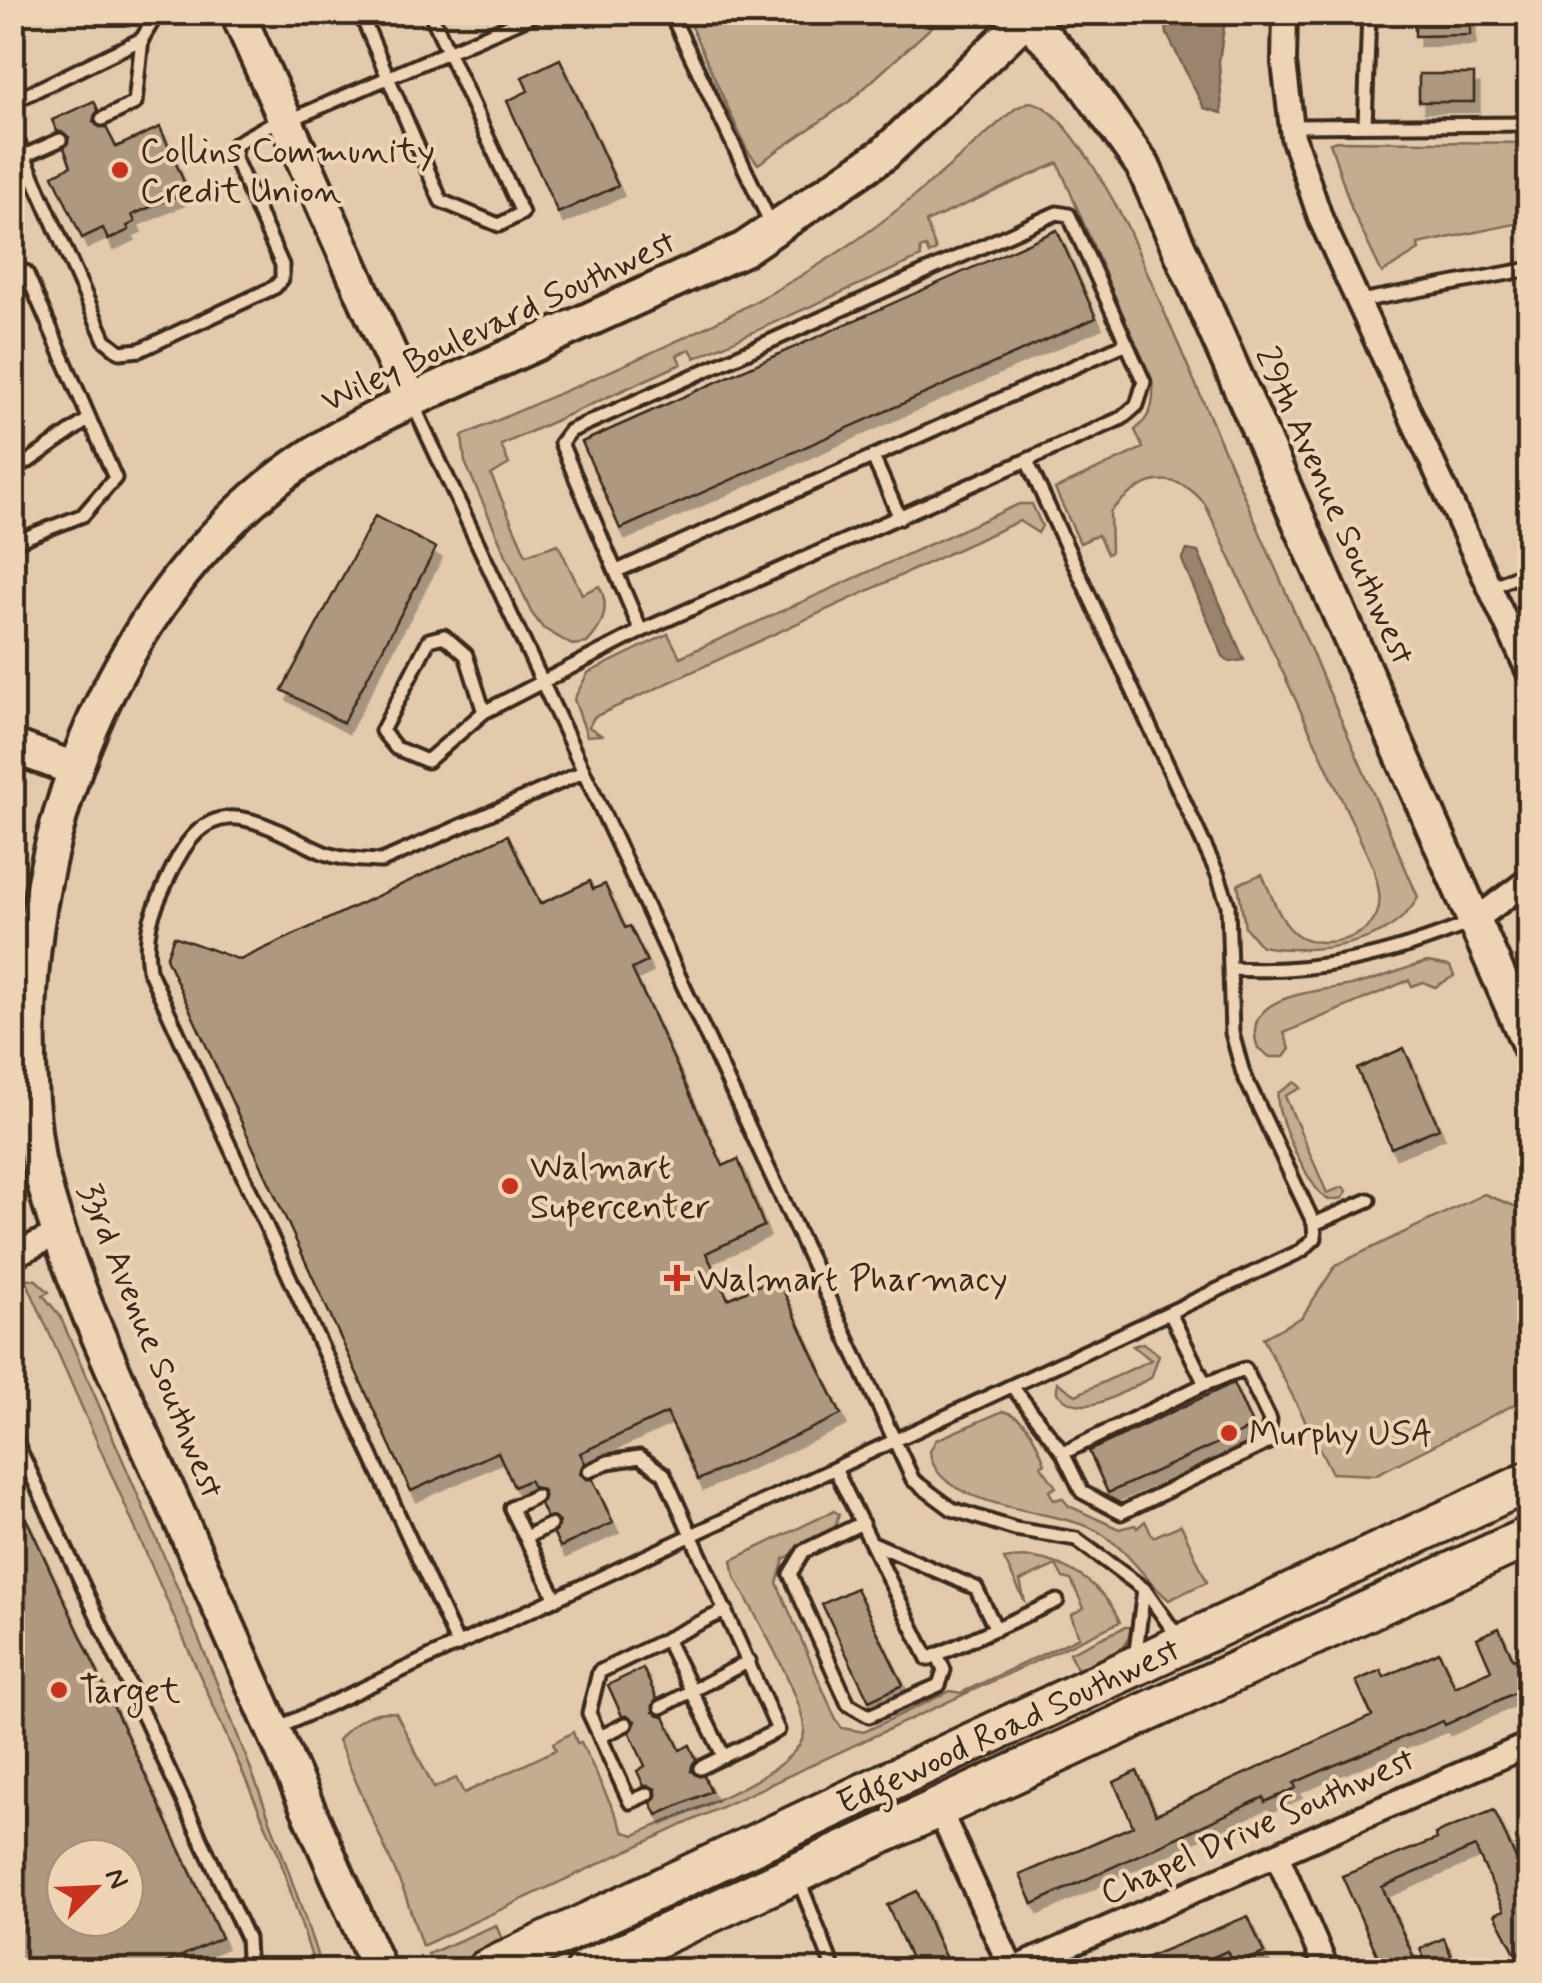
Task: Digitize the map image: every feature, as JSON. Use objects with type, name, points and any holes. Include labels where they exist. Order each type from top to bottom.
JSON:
[{"type":"main road","name":"Edgewood Road Southwest","points":[[486,1970],[1530,1481]]},
{"type":"main road","name":"Edgewood Road Southwest","points":[[586,1970],[1530,1536]]},
{"type":"main road","points":[[1015,1772],[1040,1739],[1173,1676],[1182,1643]]},
{"type":"street","points":[[237,12],[411,400]]},
{"type":"street","points":[[1285,12],[1284,62],[1291,126],[1321,220],[1530,675]]},
{"type":"street","name":"Wiley Boulevard Southwest","points":[[69,767],[120,661],[162,595],[216,533],[271,484],[331,442],[411,400],[744,249],[884,154],[1030,16]]},
{"type":"street","name":"29th Avenue Southwest","points":[[1030,16],[1072,66],[1142,166],[1530,1048]]},
{"type":"street","points":[[12,746],[69,767]]},
{"type":"street","name":"33rd Avenue Southwest","points":[[69,767],[26,918],[22,986],[24,1067],[38,1159],[89,1311],[379,1970]]},
{"type":"street","points":[[1474,921],[1530,879]]},
{"type":"street","points":[[12,1256],[61,1232]]},
{"type":"street","name":"Chapel Drive Southwest","points":[[1012,1970],[1529,1746]]},
{"type":"street","points":[[939,1809],[1012,1970]]},
{"type":"street","points":[[1277,1854],[1327,1970]]},
{"type":"lane","points":[[102,119],[136,104],[142,39],[158,12]]},
{"type":"lane","points":[[360,12],[441,201],[499,225],[522,213],[430,12]]},
{"type":"lane","points":[[12,129],[105,340],[120,352],[140,350],[275,288],[282,278],[282,265],[234,157],[235,144],[244,136],[389,78],[521,16],[540,12]]},
{"type":"lane","points":[[670,12],[774,230]]},
{"type":"lane","points":[[1364,125],[1369,12]]},
{"type":"lane","points":[[12,102],[26,91],[142,39]]},
{"type":"lane","points":[[1291,126],[1530,124]]},
{"type":"lane","points":[[24,156],[60,140]]},
{"type":"lane","points":[[484,712],[466,655],[444,636],[429,640],[382,731],[396,748],[427,761],[484,712],[640,631],[1028,463],[1122,418],[1138,405],[1144,382],[1069,215],[1057,213],[570,432],[561,442],[640,631]]},
{"type":"lane","points":[[1360,300],[1530,269]]},
{"type":"lane","points":[[12,278],[26,272],[115,478],[82,514],[12,543]]},
{"type":"lane","points":[[617,571],[1126,343]]},
{"type":"lane","points":[[411,400],[546,682],[583,772],[913,1480],[952,1509],[1015,1529],[1076,1539],[1144,1589],[1182,1643]]},
{"type":"lane","points":[[12,467],[30,461],[89,418]]},
{"type":"lane","points":[[873,456],[900,518]]},
{"type":"lane","points":[[274,1730],[1170,1313],[1300,1251],[1314,1238],[1314,1224],[1243,1073],[1228,1016],[1232,969],[1228,906],[1218,875],[1028,463]]},
{"type":"lane","points":[[1490,588],[1530,570]]},
{"type":"lane","points":[[458,1644],[149,970],[144,937],[172,869],[202,830],[218,820],[247,816],[324,853],[352,860],[382,861],[583,772]]},
{"type":"lane","points":[[1232,969],[1273,972],[1378,958],[1474,921]]},
{"type":"lane","points":[[1314,1224],[1368,1200]]},
{"type":"lane","points":[[1170,1313],[1205,1384]]},
{"type":"lane","points":[[1012,1386],[1062,1453],[1082,1492],[1121,1513],[1267,1443],[1270,1420],[1245,1368],[1062,1453]]},
{"type":"lane","points":[[12,1433],[247,1938],[248,1958],[241,1970]]},
{"type":"lane","points":[[589,1471],[640,1457],[664,1474],[778,1730],[700,1768]]},
{"type":"lane","points":[[834,1470],[928,1659],[1058,1602]]},
{"type":"lane","points":[[536,1496],[512,1508],[556,1599]]},
{"type":"lane","points":[[862,1523],[804,1551],[790,1574],[848,1704],[869,1716],[939,1685],[944,1670],[937,1654]]},
{"type":"lane","points":[[526,1537],[550,1525]]},
{"type":"lane","points":[[873,1543],[976,1588],[996,1628]]},
{"type":"lane","points":[[1134,1666],[1144,1589]]},
{"type":"lane","points":[[648,1794],[630,1802],[589,1713],[600,1672],[726,1610]]},
{"type":"lane","points":[[666,1639],[724,1757]]},
{"type":"lane","points":[[661,1707],[748,1661]]},
{"type":"lane","points":[[600,1737],[626,1724]]},
{"type":"lane","points":[[797,1874],[834,1970]]},
{"type":"shaded area","points":[[685,13],[947,13],[850,101],[758,164],[747,150]]},
{"type":"shaded area","points":[[1165,13],[1226,13],[1219,61],[1222,113],[1204,108],[1167,34]]},
{"type":"shaded area","points":[[1029,102],[1042,106],[1071,134],[1127,226],[1418,897],[1406,914],[1370,937],[1326,948],[1281,949],[1261,946],[1245,927],[1238,884],[1262,874],[1286,924],[1299,936],[1319,942],[1343,940],[1372,923],[1379,908],[1378,885],[1205,504],[1181,484],[1169,481],[1157,481],[1133,491],[1110,512],[1111,552],[1107,554],[1098,535],[1080,543],[1055,489],[1143,448],[1135,430],[1150,411],[1153,394],[1058,163],[926,222],[936,250],[929,254],[926,247],[920,249],[921,257],[695,358],[690,349],[677,355],[681,364],[501,445],[509,464],[491,475],[526,555],[558,544],[582,594],[599,586],[603,594],[603,616],[587,643],[572,645],[543,628],[531,612],[465,462],[462,436],[706,327],[845,248],[912,198],[1016,108]]},
{"type":"shaded area","points":[[1330,143],[1529,143],[1529,221],[1418,244],[1419,250],[1382,273],[1352,210]]},
{"type":"shaded area","points":[[1019,504],[1032,504],[1042,526],[1038,533],[1019,521],[594,717],[589,727],[601,735],[587,736],[574,699],[588,673],[668,634],[680,657]]},
{"type":"shaded area","points":[[1187,550],[1198,552],[1244,660],[1230,662],[1223,656],[1182,560]]},
{"type":"shaded area","points":[[1428,962],[1450,966],[1454,976],[1435,987],[1423,982],[1412,986],[1409,980],[1284,1033],[1290,1049],[1284,1057],[1270,1057],[1258,1048],[1255,1029],[1261,1015],[1273,1004],[1308,992],[1370,981]]},
{"type":"shaded area","points":[[1295,1082],[1301,1088],[1285,1096],[1327,1193],[1343,1187],[1347,1191],[1343,1198],[1329,1200],[1321,1194],[1303,1168],[1287,1133],[1278,1093]]},
{"type":"shaded area","points":[[1484,1194],[1522,1209],[1529,1227],[1529,1397],[1375,1475],[1332,1473],[1263,1338],[1302,1317],[1336,1265]]},
{"type":"shaded area","points":[[25,1278],[36,1280],[49,1292],[43,1295],[60,1316],[130,1478],[264,1804],[322,1970],[316,1970],[278,1853]]},
{"type":"shaded area","points":[[1143,1343],[1159,1355],[1151,1378],[1091,1404],[1079,1405],[1057,1393],[1057,1382],[1076,1395],[1151,1360],[1133,1346]]},
{"type":"shaded area","points":[[1003,1411],[1019,1419],[1030,1431],[1045,1463],[1041,1466],[1056,1487],[1049,1491],[1054,1500],[1062,1498],[1069,1506],[1119,1529],[1135,1525],[1137,1528],[1145,1521],[1153,1537],[1181,1525],[1207,1582],[1169,1600],[1118,1546],[1097,1531],[974,1496],[952,1485],[937,1470],[930,1451],[936,1440]]},
{"type":"shaded area","points":[[834,1511],[839,1514],[835,1528],[784,1559],[777,1583],[842,1728],[864,1732],[950,1691],[961,1693],[1079,1637],[1071,1615],[1084,1608],[1071,1580],[1063,1578],[1056,1565],[1020,1581],[1025,1602],[1004,1559],[1039,1559],[1056,1564],[1072,1571],[1100,1593],[1120,1622],[422,1946],[405,1894],[338,1740],[371,1715],[396,1713],[434,1788],[456,1778],[464,1793],[556,1750],[553,1743],[573,1732],[624,1832],[635,1835],[732,1793],[781,1764],[797,1748],[804,1733],[797,1700],[735,1577],[732,1560]]},
{"type":"shaded area","points":[[1131,1627],[1120,1652],[1081,1676],[1069,1653]]},
{"type":"shaded area","points":[[496,1925],[504,1944],[458,1965],[433,1965],[428,1954]]},
{"type":"building","points":[[1415,12],[1470,12],[1470,35],[1415,36]]},
{"type":"building","points":[[560,59],[618,186],[558,213],[507,101],[528,91],[522,77]]},
{"type":"building","points":[[1419,74],[1474,74],[1474,102],[1419,102]]},
{"type":"building","name":"Collins Community Credit Union","points":[[94,101],[98,110],[93,122],[106,127],[116,147],[160,127],[188,191],[132,215],[135,222],[127,226],[129,230],[108,240],[103,228],[82,238],[53,175],[71,166],[64,148],[69,137],[57,131],[52,120]]},
{"type":"building","points":[[1057,230],[1096,318],[620,529],[582,442]]},
{"type":"building","points":[[375,516],[436,548],[343,723],[282,690]]},
{"type":"building","name":"Walmart Supercenter","points":[[508,835],[540,904],[590,881],[593,889],[605,884],[625,928],[630,926],[647,962],[632,969],[723,1166],[738,1159],[764,1226],[706,1253],[728,1299],[777,1277],[841,1415],[698,1480],[667,1413],[580,1453],[585,1463],[580,1474],[593,1480],[613,1523],[560,1547],[554,1534],[559,1522],[546,1517],[540,1504],[544,1491],[533,1487],[529,1480],[514,1487],[498,1452],[411,1491],[166,958],[174,936],[240,960]]},
{"type":"building","points":[[1404,1048],[1439,1128],[1391,1148],[1357,1069]]},
{"type":"building","points":[[1233,1383],[1253,1427],[1108,1493],[1089,1451]]},
{"type":"building","name":"Target","points":[[12,1488],[221,1938],[151,1970],[12,1970]]},
{"type":"building","points":[[856,1588],[903,1685],[869,1701],[822,1604]]},
{"type":"building","points":[[1499,1628],[1513,1659],[1530,1652],[1530,1686],[1445,1725],[1443,1721],[1335,1765],[1294,1783],[1296,1788],[1265,1802],[1264,1797],[1033,1904],[1020,1875],[1133,1826],[1114,1782],[1137,1771],[1156,1814],[1372,1716],[1356,1681],[1381,1670],[1384,1677],[1439,1652],[1455,1687],[1491,1670],[1477,1638]]},
{"type":"building","points":[[643,1668],[657,1699],[653,1712],[664,1716],[680,1750],[690,1745],[696,1759],[691,1771],[704,1776],[711,1791],[657,1815],[651,1803],[656,1789],[644,1786],[637,1771],[645,1766],[630,1733],[635,1721],[622,1716],[608,1685]]},
{"type":"building","points":[[1494,1810],[1530,1890],[1530,1970],[1524,1970],[1495,1914],[1504,1910],[1475,1847],[1382,1887],[1415,1960],[1384,1970],[1342,1876],[1437,1839],[1435,1834]]},
{"type":"building","points":[[917,1891],[951,1970],[916,1970],[887,1905]]},
{"type":"building","points":[[1248,1916],[1264,1953],[1234,1966],[1227,1951],[1184,1970],[1116,1970]]},
{"type":"building","points":[[1444,1938],[1454,1963],[1429,1970],[1420,1949]]},
{"type":"place","name":"Collins Community Credit Union","points":[[120,170]]},
{"type":"place","name":"Walmart Supercenter","points":[[510,1186]]},
{"type":"place","name":"Walmart Pharmacy","points":[[677,1278]]},
{"type":"place","name":"Murphy USA","points":[[1229,1433]]},
{"type":"place","name":"Target","points":[[59,1690]]}]
